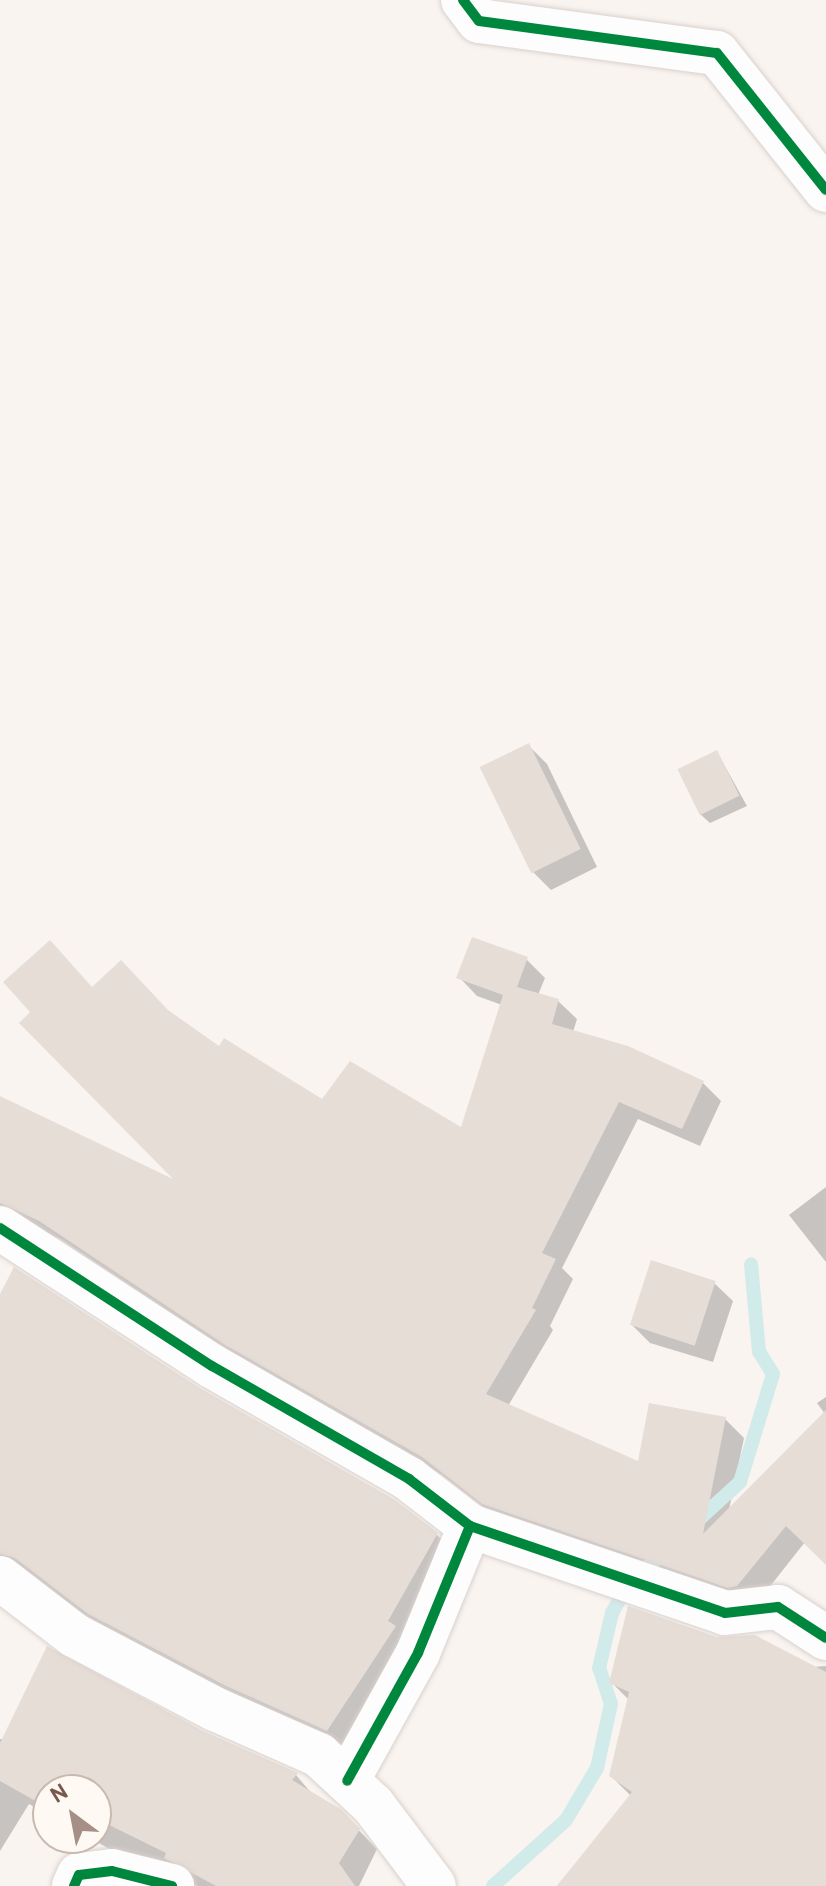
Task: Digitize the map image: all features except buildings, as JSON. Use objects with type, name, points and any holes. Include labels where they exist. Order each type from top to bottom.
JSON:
[{"type":"street","points":[[463,0],[479,21],[717,53],[826,190]]},
{"type":"street","points":[[0,1228],[212,1366],[409,1479],[470,1526],[725,1613],[778,1607],[826,1638]]},
{"type":"street","points":[[347,1781],[418,1653],[470,1526]]},
{"type":"street","points":[[0,1578],[74,1635],[215,1709],[319,1755],[373,1805],[434,1886]]},
{"type":"street","points":[[74,1886],[79,1875],[112,1871],[172,1886]]},
{"type":"waterway","points":[[695,1523],[740,1482],[773,1374],[759,1352],[751,1264]]},
{"type":"waterway","points":[[493,1886],[566,1820],[597,1768],[611,1704],[599,1668],[612,1613],[630,1581],[666,1551]]},
{"type":"cycle path","points":[[463,0],[479,21],[717,53],[826,190]]},
{"type":"cycle path","points":[[0,1228],[212,1366],[409,1479],[470,1526],[418,1653],[347,1781]]},
{"type":"cycle path","points":[[470,1526],[725,1613],[778,1607],[826,1638]]},
{"type":"cycle path","points":[[74,1886],[79,1875],[112,1871],[172,1886]]}]
